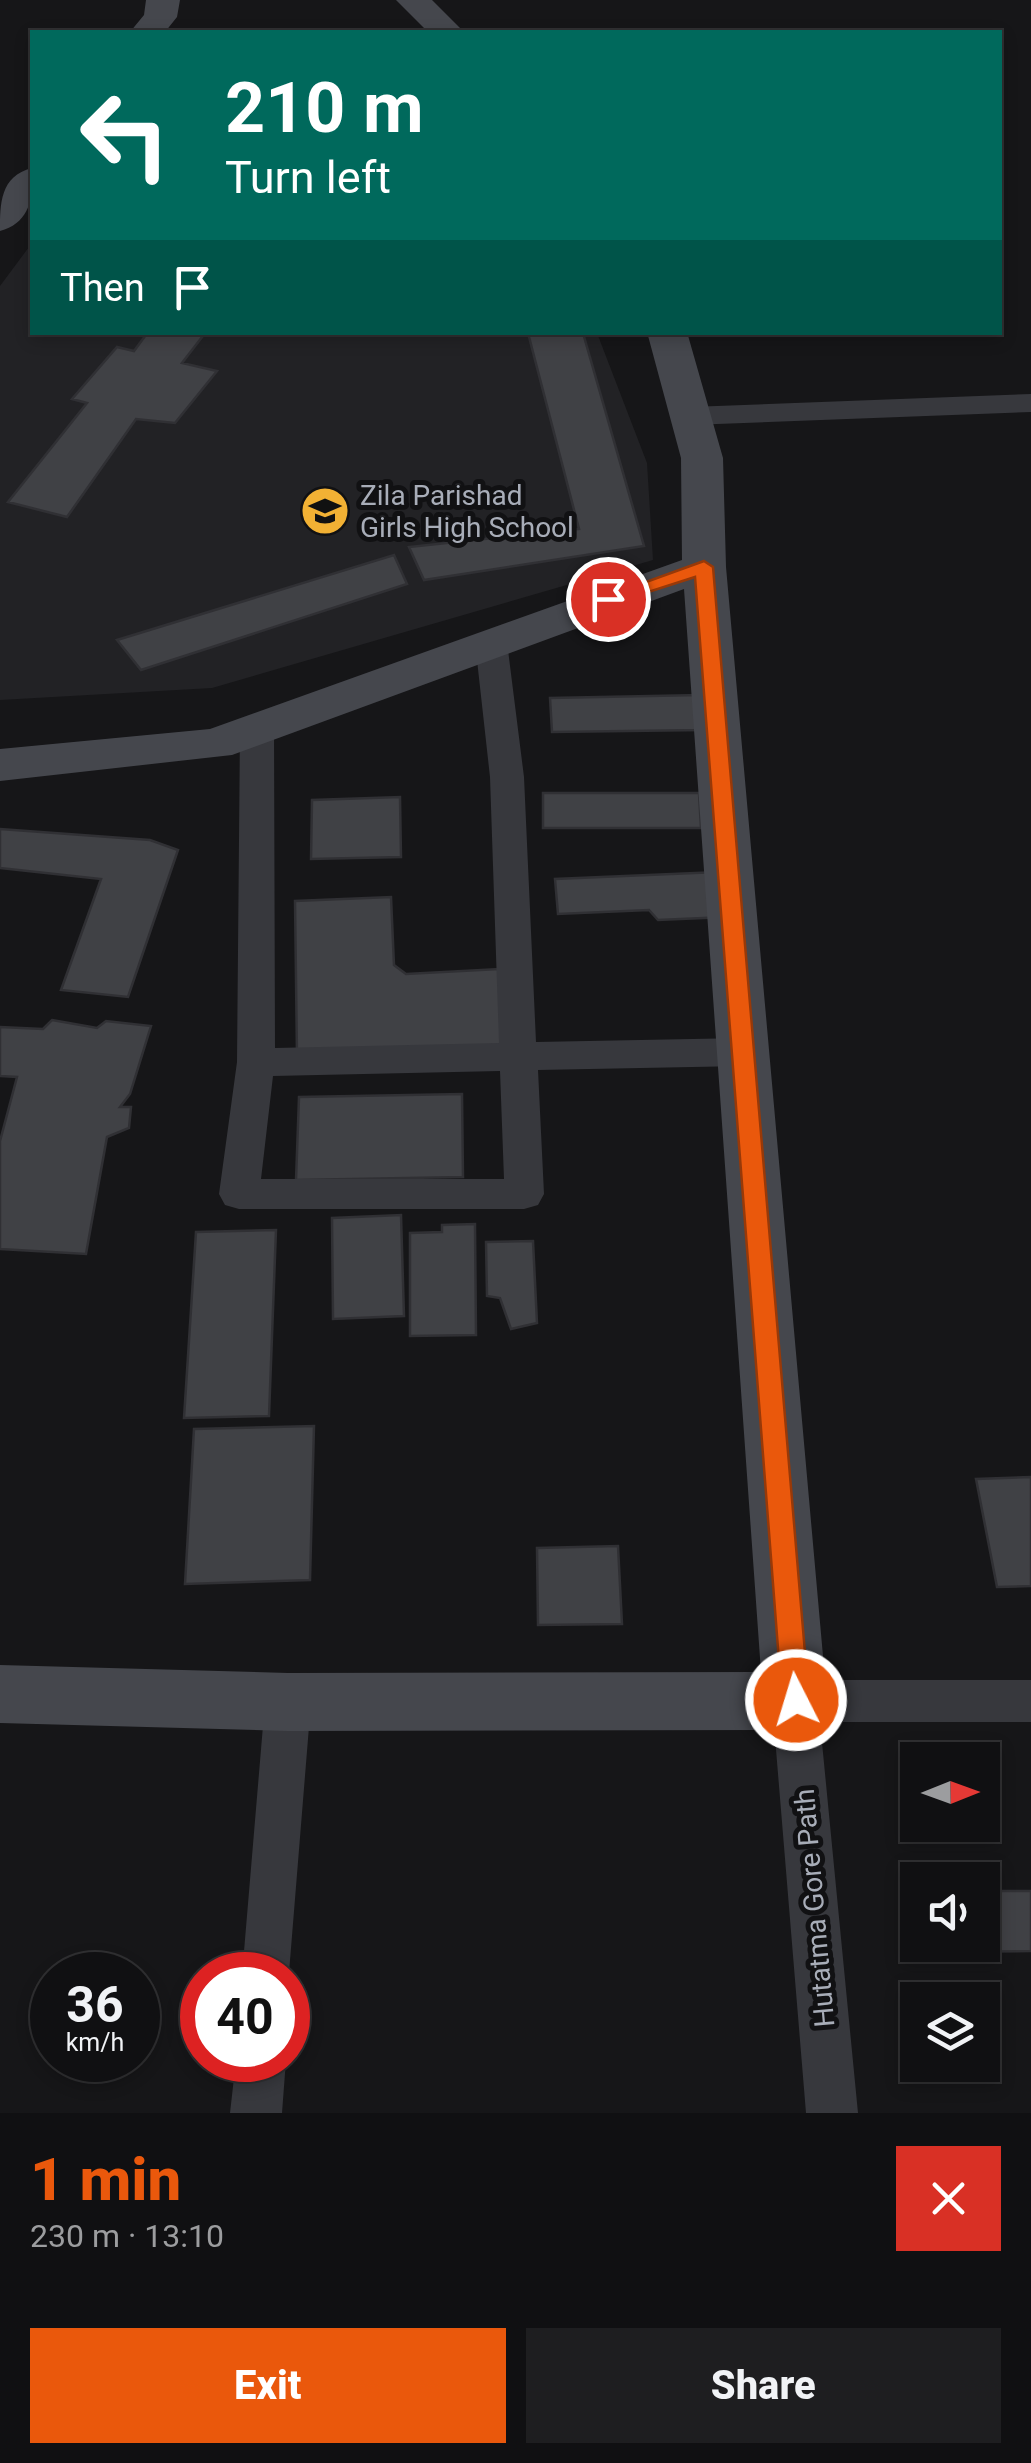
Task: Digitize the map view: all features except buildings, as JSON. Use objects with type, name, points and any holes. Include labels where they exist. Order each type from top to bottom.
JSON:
[{"type":"street","points":[[150,30],[160,16],[162,0]]},
{"type":"street","points":[[413,0],[444,30]]},
{"type":"street","points":[[0,220],[30,182]]},
{"type":"street","name":"Hutatma Gore Path","points":[[668,335],[702,458],[704,567],[832,2113]]},
{"type":"street","points":[[690,416],[1031,403]]},
{"type":"street","points":[[0,766],[215,744],[704,567]]},
{"type":"street","points":[[257,729],[256,1062],[239,1194],[524,1194],[508,777],[491,642]]},
{"type":"street","points":[[256,1062],[744,1052]]},
{"type":"street","points":[[0,1694],[288,1702],[1031,1701]]},
{"type":"street","points":[[269,1952],[288,1702]]},
{"type":"street","points":[[256,2113],[258,2082]]},
{"type":"shaded area","name":"Zila Parishad Girls High School","points":[[30,246],[30,335],[598,335],[647,463],[653,560],[212,688],[0,700],[0,286]]},
{"type":"place","name":"Zila Parishad Girls High School","points":[[325,511]]},
{"type":"route","points":[[608,599],[704,567],[796,1700]]}]
